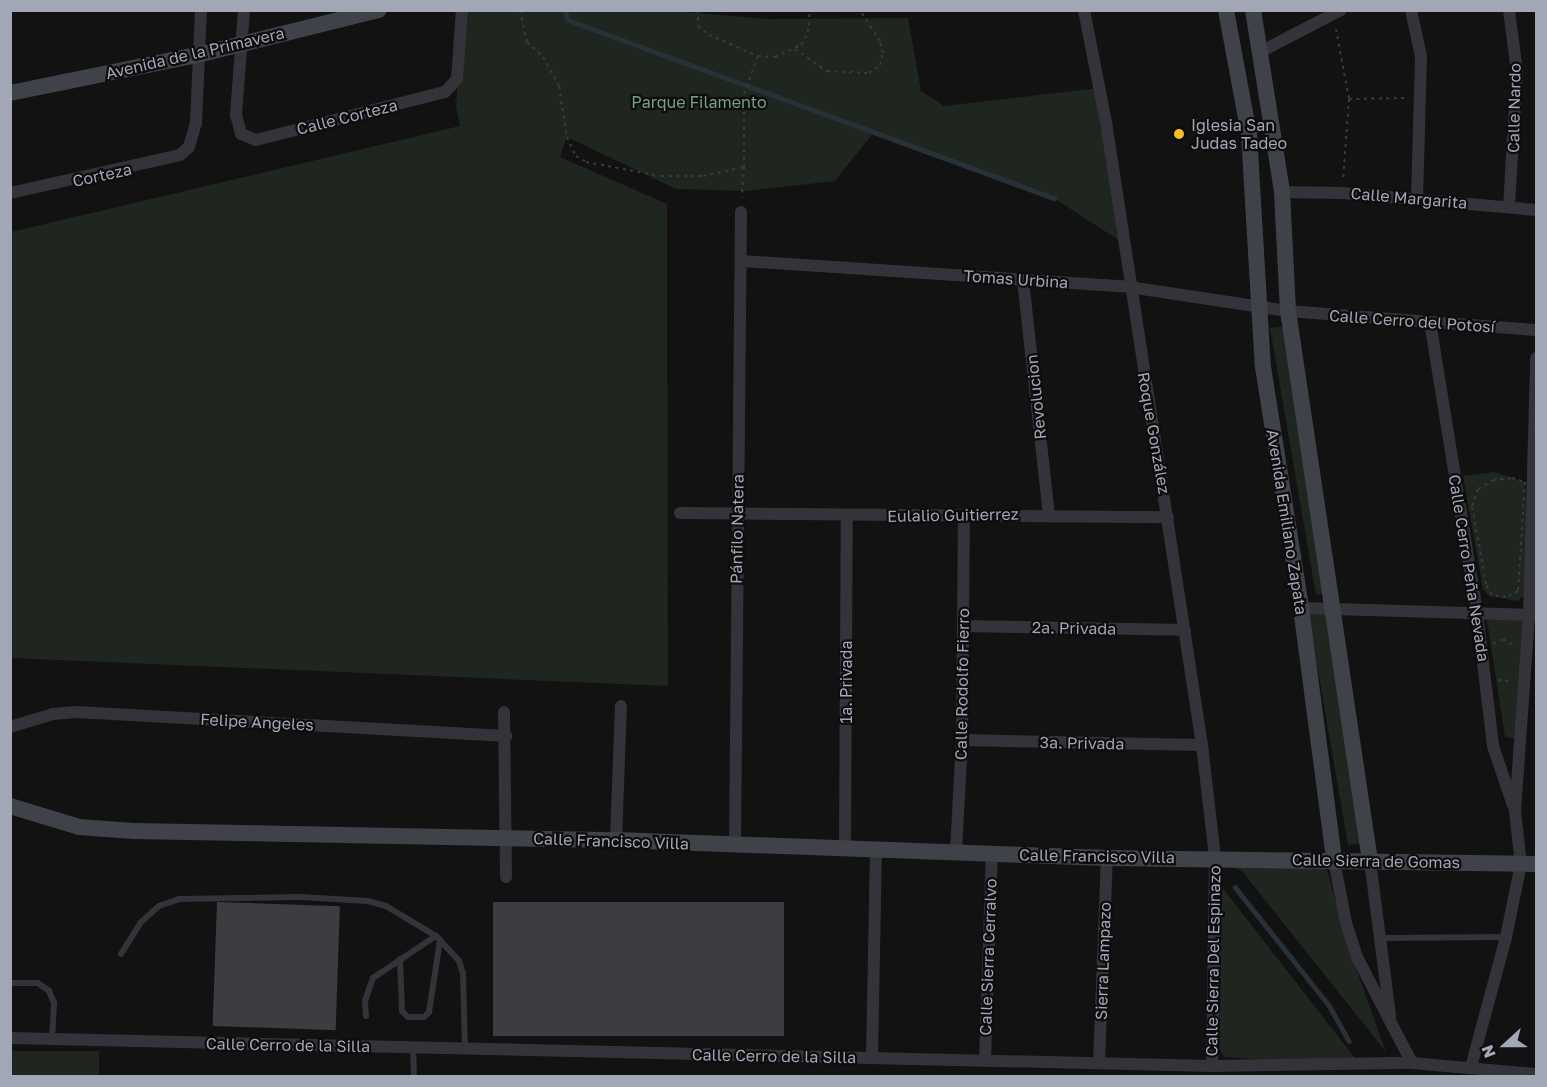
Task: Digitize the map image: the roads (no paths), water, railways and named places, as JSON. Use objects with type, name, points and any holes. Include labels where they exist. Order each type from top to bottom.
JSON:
[{"type":"street","points":[[201,10],[201,53]]},
{"type":"street","points":[[236,44],[244,10]]},
{"type":"street","name":"Avenida de la Primavera","points":[[10,93],[201,53],[379,10]]},
{"type":"street","name":"Calle Corteza","points":[[236,44],[236,115],[241,134],[247,139],[266,138],[453,87],[459,64],[462,10]]},
{"type":"street","name":"Roque González","points":[[1084,10],[1106,122],[1129,287],[1168,517],[1202,745],[1215,857]]},
{"type":"street","name":"Avenida Emiliano Zapata","points":[[1226,10],[1249,134],[1263,367],[1301,608],[1334,860],[1346,923],[1358,958],[1412,1063]]},
{"type":"street","name":"Avenida Emiliano Zapata","points":[[1253,10],[1262,51],[1281,192],[1288,311],[1334,608],[1391,1023]]},
{"type":"street","points":[[1411,10],[1421,56],[1417,200]]},
{"type":"street","name":"Calle Nardo","points":[[1509,10],[1516,72],[1509,206]]},
{"type":"street","points":[[1262,51],[1337,12]]},
{"type":"street","name":"Corteza","points":[[10,193],[169,161],[189,147],[196,123],[201,53]]},
{"type":"street","name":"Calle Margarita","points":[[1281,192],[1342,193],[1536,210]]},
{"type":"street","name":"Pánfilo Natera","points":[[735,846],[741,212]]},
{"type":"street","name":"Tomas Urbina","points":[[742,261],[1129,287],[1288,311]]},
{"type":"street","name":"Revolucion","points":[[1023,280],[1049,514]]},
{"type":"street","name":"Calle Cerro del Potosí","points":[[1288,311],[1536,330]]},
{"type":"street","name":"Calle Cerro Peña Nevada","points":[[1430,322],[1477,613],[1493,746],[1515,811]]},
{"type":"street","points":[[1471,1066],[1528,864],[1515,811],[1533,615],[1536,358]]},
{"type":"street","name":"Eulalio Guitierrez","points":[[680,513],[847,516],[1049,514],[1168,517]]},
{"type":"street","name":"1a. Privada","points":[[845,847],[847,516]]},
{"type":"street","name":"Calle Rodolfo Fierro","points":[[956,852],[962,740],[964,516]]},
{"type":"street","points":[[1301,608],[1533,615]]},
{"type":"street","name":"2a. Privada","points":[[963,626],[1185,630]]},
{"type":"street","points":[[616,840],[621,706]]},
{"type":"street","name":"Felipe Angeles","points":[[10,727],[53,714],[77,712],[506,736]]},
{"type":"street","points":[[504,712],[506,877]]},
{"type":"street","name":"3a. Privada","points":[[962,740],[1202,745]]},
{"type":"street","name":"Calle Francisco Villa","points":[[10,806],[59,822],[104,829],[616,840],[1107,858],[1215,857]]},
{"type":"street","points":[[872,1057],[876,849]]},
{"type":"street","name":"Calle Sierra Cerralvo","points":[[985,1061],[992,853]]},
{"type":"street","name":"Calle Sierra de Gomas","points":[[1215,857],[1528,864]]},
{"type":"street","name":"Calle Sierra Del Espinazo","points":[[1212,1066],[1215,857]]},
{"type":"street","name":"Sierra Lampazo","points":[[1099,1063],[1107,858]]},
{"type":"street","name":"Calle Cerro de la Silla","points":[[10,1038],[465,1051],[872,1057],[1212,1066],[1412,1063],[1471,1066],[1536,1074]]},
{"type":"lane","points":[[121,954],[140,923],[159,906],[180,898],[368,901],[401,912],[455,953],[463,973],[465,1051]]},
{"type":"lane","points":[[1380,939],[1506,937]]},
{"type":"lane","points":[[400,959],[402,1011],[408,1017],[424,1017],[429,1012],[438,938]]},
{"type":"lane","points":[[366,1016],[368,986],[380,972],[438,938]]},
{"type":"lane","points":[[10,983],[38,983],[49,991],[54,1004],[52,1039]]},
{"type":"lane","points":[[413,1048],[414,1077]]},
{"type":"waterway","points":[[565,10],[568,20],[1054,198]]},
{"type":"waterway","points":[[1235,887],[1329,1005],[1349,1041]]},
{"type":"place","name":"Iglesia San Judas Tadeo","points":[[1179,134]]},
{"type":"park label","name":"Parque Filamento","points":[[699,102]]}]
